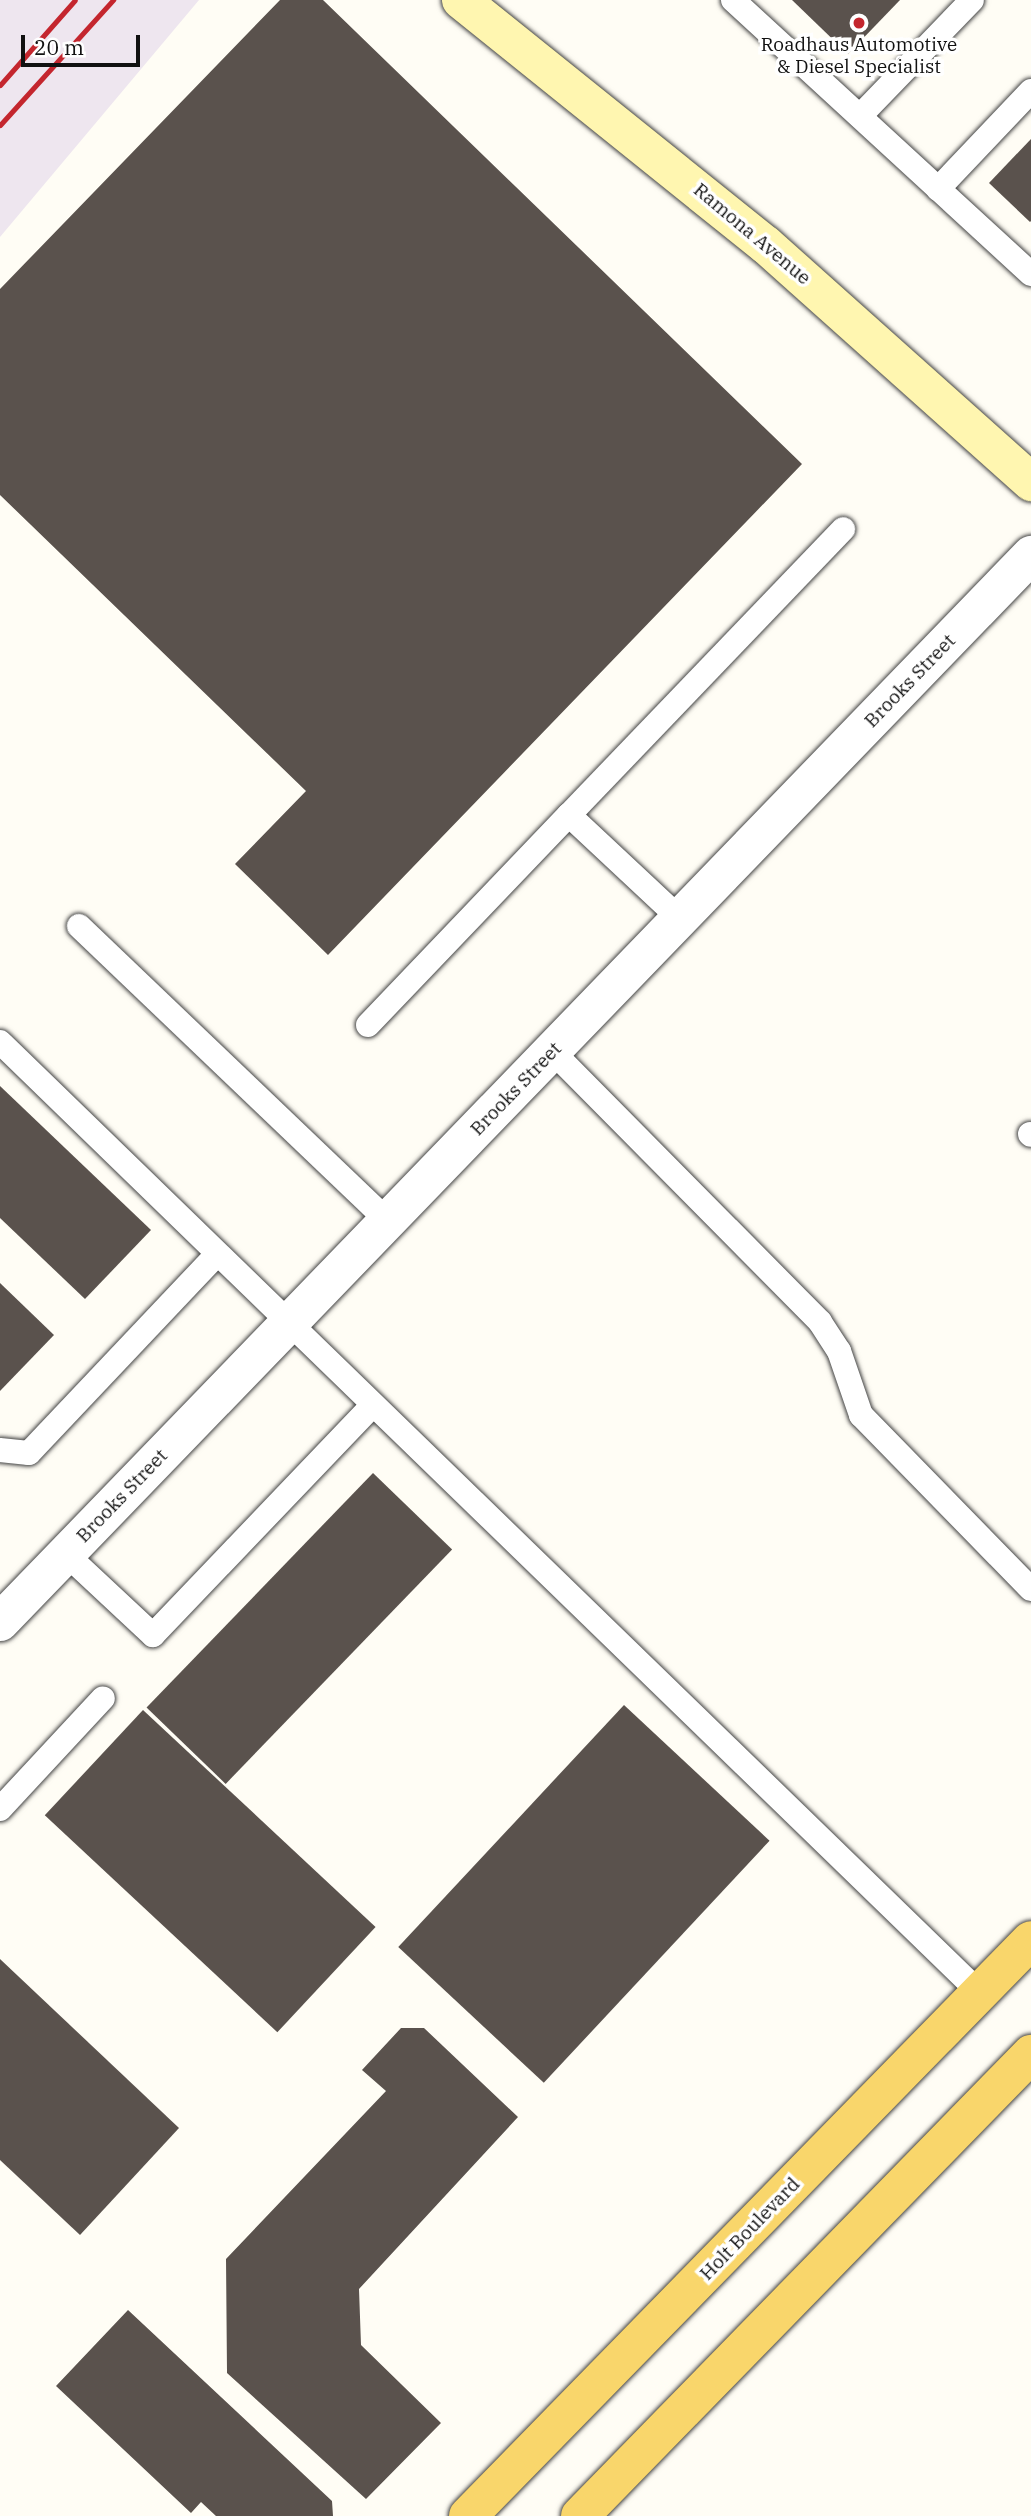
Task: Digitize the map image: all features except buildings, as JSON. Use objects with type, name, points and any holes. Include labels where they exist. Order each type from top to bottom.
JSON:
[{"type":"main road","name":"Ramona Avenue","points":[[461,0],[766,245],[1031,482]]},
{"type":"main road","name":"Holt Boulevard","points":[[468,2516],[1031,1940]]},
{"type":"main road","points":[[580,2516],[1031,2054]]},
{"type":"street","name":"Brooks Street","points":[[0,1622],[1031,555]]},
{"type":"lane","points":[[733,0],[1031,274]]},
{"type":"lane","points":[[860,116],[972,0]]},
{"type":"lane","points":[[938,188],[1031,90]]},
{"type":"lane","points":[[368,1025],[844,529]]},
{"type":"lane","points":[[569,815],[680,919]]},
{"type":"lane","points":[[79,926],[388,1221]]},
{"type":"lane","points":[[0,1042],[980,1993]]},
{"type":"lane","points":[[552,1051],[820,1322],[839,1350],[862,1415],[1031,1589]]},
{"type":"lane","points":[[0,1450],[29,1453],[217,1254]]},
{"type":"lane","points":[[66,1554],[153,1635],[373,1405]]},
{"type":"lane","points":[[0,1809],[103,1698]]},
{"type":"shaded area","points":[[0,0],[199,0],[0,237]]},
{"type":"railway","points":[[0,85],[75,0]]},
{"type":"railway","points":[[0,125],[113,0]]},
{"type":"place","name":"Roadhaus Automotive & Diesel Specialist","points":[[859,23]]}]
